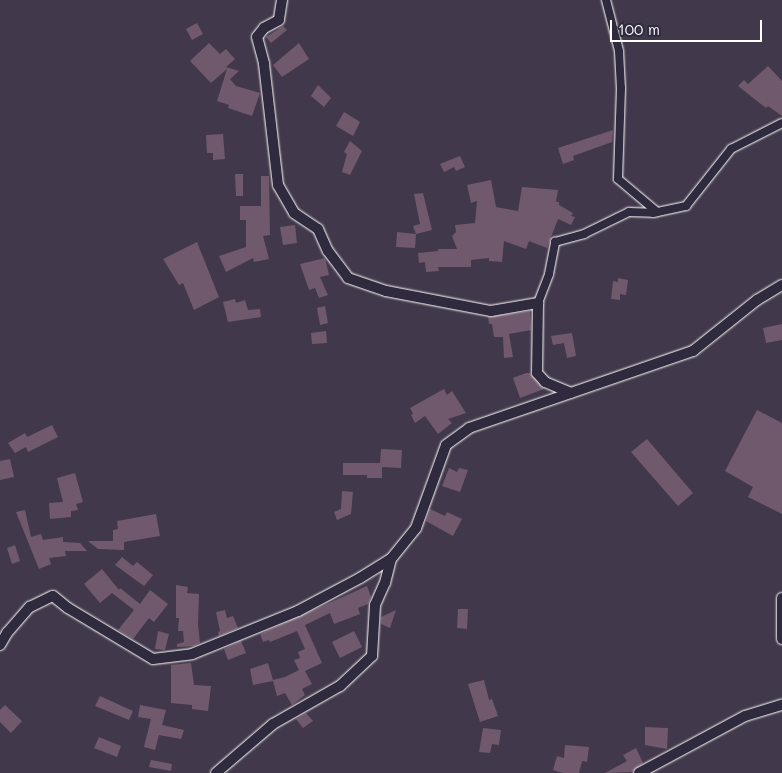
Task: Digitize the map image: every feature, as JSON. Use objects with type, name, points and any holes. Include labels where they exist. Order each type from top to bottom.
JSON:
[{"type":"street","points":[[282,0],[279,20],[264,28],[257,38],[264,64],[278,185],[294,213],[318,229],[328,251],[348,278],[386,291],[491,310],[538,303]]},
{"type":"street","points":[[606,0],[619,52],[622,88],[618,179],[657,212]]},
{"type":"street","points":[[571,393],[544,382],[537,372],[538,303],[549,274],[555,242],[584,234],[629,212],[657,212],[686,206],[731,149],[782,123]]},
{"type":"street","points":[[0,644],[30,607],[53,596],[68,608],[153,659],[192,654],[298,611],[360,578],[390,559],[416,528],[446,445],[469,428],[693,351],[757,300],[782,285]]},
{"type":"street","points":[[216,773],[273,724],[340,686],[372,656],[375,605],[385,583],[390,559]]},
{"type":"street","points":[[782,598],[782,638]]},
{"type":"street","points":[[639,773],[745,716],[782,705]]},
{"type":"building","points":[[197,23],[203,34],[192,40],[186,29]]},
{"type":"building","points":[[283,26],[287,30],[271,43],[266,37]]},
{"type":"building","points":[[209,43],[220,54],[226,49],[235,59],[226,67],[239,71],[230,79],[236,86],[260,93],[252,116],[228,108],[229,105],[217,101],[227,69],[211,83],[190,61]]},
{"type":"building","points":[[299,43],[309,59],[282,77],[273,65]]},
{"type":"building","points":[[768,66],[782,81],[782,116],[768,106],[766,108],[738,86],[744,80],[748,84]]},
{"type":"building","points":[[318,85],[331,98],[324,107],[311,96]]},
{"type":"building","points":[[344,112],[360,122],[353,136],[336,126]]},
{"type":"building","points":[[613,130],[612,142],[573,156],[574,160],[563,164],[558,148]]},
{"type":"building","points":[[223,134],[225,159],[213,160],[213,153],[207,153],[206,135]]},
{"type":"building","points":[[350,141],[362,151],[350,175],[342,172],[347,154],[344,152]]},
{"type":"building","points":[[460,156],[465,167],[456,171],[454,167],[444,172],[440,164]]},
{"type":"building","points":[[235,174],[243,174],[243,196],[236,196]]},
{"type":"building","points":[[261,176],[269,176],[270,235],[263,236],[269,259],[254,262],[253,258],[226,272],[219,256],[246,247],[246,220],[240,220],[240,206],[261,206]]},
{"type":"building","points":[[491,180],[496,207],[518,211],[522,187],[558,190],[556,202],[559,202],[559,205],[573,213],[571,216],[575,217],[571,225],[558,219],[547,248],[529,241],[526,249],[504,241],[502,262],[489,261],[489,258],[471,260],[471,267],[438,267],[439,271],[426,272],[425,262],[419,263],[418,253],[438,251],[438,249],[457,249],[452,236],[456,232],[455,225],[475,223],[477,201],[471,203],[467,185]]},
{"type":"building","points":[[423,193],[432,230],[416,234],[413,226],[420,224],[414,194]]},
{"type":"building","points":[[295,225],[297,243],[283,245],[280,227]]},
{"type":"building","points":[[397,232],[416,234],[415,248],[396,247]]},
{"type":"building","points":[[197,242],[219,297],[194,310],[183,283],[179,285],[163,259]]},
{"type":"building","points":[[325,258],[329,275],[320,277],[328,295],[319,298],[315,288],[309,290],[300,264]]},
{"type":"building","points":[[618,278],[628,280],[626,295],[620,294],[620,300],[611,299],[613,281],[618,282]]},
{"type":"building","points":[[235,299],[236,303],[245,300],[248,310],[260,309],[261,317],[228,322],[223,302]]},
{"type":"building","points":[[325,306],[328,323],[320,325],[317,308]]},
{"type":"building","points":[[530,311],[531,330],[509,334],[513,357],[504,358],[503,337],[494,337],[492,324],[489,324],[488,317]]},
{"type":"building","points":[[782,324],[782,340],[766,343],[763,328]]},
{"type":"building","points":[[326,331],[327,343],[312,344],[311,333]]},
{"type":"building","points":[[572,333],[576,356],[567,358],[564,343],[553,345],[551,336]]},
{"type":"building","points":[[530,373],[544,389],[520,398],[513,378]]},
{"type":"building","points":[[444,389],[447,395],[452,391],[466,413],[448,419],[452,423],[438,434],[425,416],[415,423],[410,408]]},
{"type":"building","points":[[757,410],[782,423],[782,514],[748,497],[753,487],[725,471]]},
{"type":"building","points":[[52,425],[58,437],[28,452],[26,447],[15,453],[8,443],[25,433],[27,437]]},
{"type":"building","points":[[647,439],[693,493],[678,506],[631,452]]},
{"type":"building","points":[[381,449],[402,450],[401,468],[382,467],[382,478],[367,478],[367,475],[343,475],[343,463],[380,463]]},
{"type":"building","points":[[10,459],[14,477],[0,480],[0,461]]},
{"type":"building","points":[[449,468],[457,472],[459,468],[468,470],[460,492],[442,486]]},
{"type":"building","points":[[75,473],[83,502],[76,504],[78,510],[71,511],[71,517],[50,519],[49,503],[63,502],[57,478]]},
{"type":"building","points":[[342,491],[353,492],[351,514],[337,520],[334,512],[341,509]]},
{"type":"building","points":[[430,509],[445,516],[447,512],[462,519],[453,536],[426,521]]},
{"type":"building","points":[[25,510],[31,537],[41,534],[43,540],[63,537],[63,542],[80,543],[87,551],[65,551],[66,556],[49,558],[51,564],[39,569],[16,512]]},
{"type":"building","points":[[156,514],[160,536],[124,542],[124,550],[98,549],[88,541],[113,541],[113,530],[118,529],[117,521]]},
{"type":"building","points":[[15,545],[20,561],[12,564],[7,548]]},
{"type":"building","points":[[122,557],[133,566],[137,562],[153,575],[144,586],[115,565]]},
{"type":"building","points":[[102,569],[119,590],[120,588],[140,604],[150,590],[168,604],[154,622],[149,618],[133,639],[118,630],[134,610],[112,593],[100,603],[84,584]]},
{"type":"building","points":[[176,585],[188,587],[187,593],[199,594],[198,624],[200,643],[194,646],[177,647],[177,644],[184,642],[183,631],[178,631],[179,618],[176,618]]},
{"type":"building","points":[[367,586],[371,597],[368,604],[358,608],[360,614],[334,624],[330,613],[305,625],[322,663],[305,671],[312,684],[302,689],[305,695],[292,705],[285,693],[277,696],[273,681],[253,685],[250,669],[268,663],[273,680],[285,677],[299,670],[294,660],[300,658],[298,652],[305,649],[297,631],[270,642],[269,640],[263,642],[260,634]]},
{"type":"building","points":[[458,609],[468,609],[467,629],[457,628]]},
{"type":"building","points":[[225,610],[227,618],[233,616],[238,628],[219,636],[218,632],[220,631],[216,612]]},
{"type":"building","points":[[396,610],[390,628],[381,624],[381,617]]},
{"type":"building","points":[[158,631],[169,634],[165,650],[155,649]]},
{"type":"building","points":[[354,631],[362,647],[340,658],[332,642]]},
{"type":"building","points":[[241,641],[246,653],[228,660],[224,649]]},
{"type":"building","points":[[191,663],[194,685],[211,686],[208,711],[192,709],[192,705],[171,703],[171,665]]},
{"type":"building","points":[[484,680],[489,700],[492,699],[498,716],[480,722],[468,684]]},
{"type":"building","points":[[100,696],[133,711],[129,720],[95,706]]},
{"type":"building","points":[[5,705],[22,721],[11,733],[0,722],[0,710]]},
{"type":"building","points":[[140,705],[166,710],[162,725],[184,730],[181,739],[159,735],[155,750],[144,747],[151,719],[138,717]]},
{"type":"building","points":[[306,713],[313,721],[303,728],[296,719]]},
{"type":"building","points":[[645,727],[668,728],[667,749],[645,745]]},
{"type":"building","points":[[483,728],[501,730],[499,745],[492,744],[490,753],[479,752]]},
{"type":"building","points":[[99,737],[121,746],[117,757],[94,748]]},
{"type":"building","points":[[565,745],[589,747],[587,762],[582,761],[579,773],[563,773],[553,770],[557,756],[564,758]]},
{"type":"building","points":[[636,748],[643,763],[632,772],[605,773],[627,761],[623,755]]},
{"type":"building","points":[[151,760],[172,764],[171,771],[149,767]]}]
